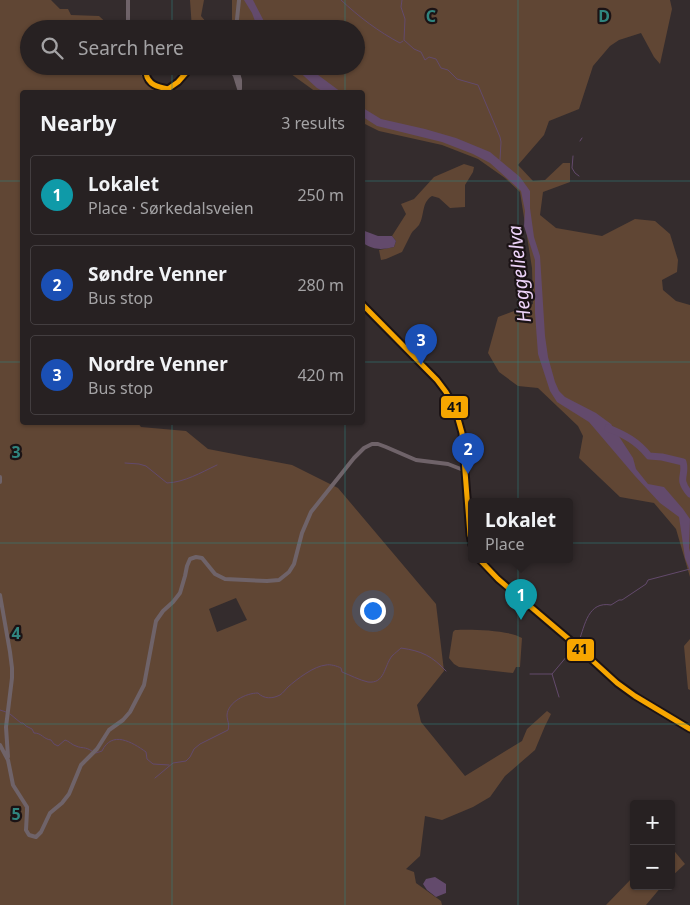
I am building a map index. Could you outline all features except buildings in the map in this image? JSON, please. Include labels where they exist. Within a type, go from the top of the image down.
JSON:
[{"type":"street","points":[[128,0],[128,20]]},
{"type":"street","points":[[237,20],[239,0]]},
{"type":"street","points":[[144,75],[152,84],[168,90],[184,75]]},
{"type":"street","points":[[234,75],[239,90]]},
{"type":"street","points":[[239,75],[240,90]]},
{"type":"street","points":[[365,306],[437,380],[455,408],[463,441],[468,503]]},
{"type":"street","points":[[0,595],[12,668],[6,727],[8,760],[13,785],[26,806],[26,830],[29,835],[36,837],[41,832],[50,813],[69,794],[81,765],[97,749],[109,730],[123,720],[130,712],[144,685],[156,620],[180,593],[190,559],[198,556],[202,558],[215,574],[226,579],[279,580],[289,572],[294,564],[302,533],[311,512],[354,458],[364,448],[372,444],[378,444],[416,460],[448,464],[466,471]]},
{"type":"street","points":[[0,477],[0,482]]},
{"type":"street","points":[[482,563],[498,579],[622,687],[690,729]]},
{"type":"street","points":[[0,746],[8,760]]},
{"type":"shaded area","points":[[0,0],[51,0],[60,9],[68,9],[71,15],[99,16],[103,20],[20,20],[20,75],[148,75],[160,90],[20,90],[20,425],[140,425],[141,427],[186,431],[208,449],[292,465],[338,488],[436,604],[444,671],[417,705],[421,722],[465,776],[522,741],[527,729],[547,711],[551,714],[535,750],[505,776],[490,797],[473,807],[442,820],[425,816],[420,856],[406,869],[414,872],[416,883],[441,901],[442,905],[0,905]],"holes":[[[236,598],[247,620],[217,632],[209,609]]]},
{"type":"shaded area","points":[[190,0],[204,0],[201,16],[204,20],[191,20]]},
{"type":"shaded area","points":[[232,0],[670,0],[672,9],[660,64],[641,33],[619,40],[610,46],[593,66],[579,109],[549,121],[544,135],[518,165],[533,181],[545,180],[563,163],[570,163],[570,182],[543,192],[540,215],[556,228],[602,236],[635,219],[655,221],[670,234],[678,260],[677,272],[662,280],[663,290],[676,301],[690,305],[690,577],[676,529],[654,503],[620,497],[579,458],[583,436],[578,426],[538,388],[518,386],[499,372],[488,353],[498,317],[533,304],[532,268],[520,192],[505,178],[478,159],[442,145],[379,131],[365,124],[365,90],[313,90],[292,75],[365,75],[365,20],[232,20]]},
{"type":"shaded area","points":[[244,0],[253,0],[263,20],[255,20]]},
{"type":"shaded area","points":[[303,75],[318,75],[338,90],[320,90]]},
{"type":"shaded area","points":[[365,109],[381,119],[456,138],[490,152],[520,177],[530,191],[534,237],[540,256],[545,336],[548,357],[555,382],[559,391],[565,397],[596,413],[611,424],[633,458],[636,469],[648,484],[664,487],[683,509],[690,519],[690,571],[685,558],[679,517],[660,503],[589,422],[557,402],[550,391],[538,354],[535,313],[535,260],[524,226],[525,211],[521,191],[490,163],[473,154],[442,142],[377,126],[365,118]]},
{"type":"shaded area","points":[[464,164],[474,167],[465,185],[465,207],[450,208],[439,198],[432,196],[426,202],[421,221],[402,252],[381,260],[379,250],[394,247],[396,241],[392,236],[406,214],[401,204],[414,199],[434,177]]},
{"type":"shaded area","points":[[365,231],[378,236],[392,236],[396,241],[394,247],[385,249],[378,249],[365,244]]},
{"type":"shaded area","points":[[455,630],[508,633],[522,638],[520,667],[516,667],[513,673],[459,667],[449,658],[453,632]]},
{"type":"shaded area","points":[[690,639],[690,690],[688,689],[684,646]]},
{"type":"shaded area","points":[[675,852],[685,864],[675,873]]},
{"type":"shaded area","points":[[435,877],[446,884],[446,893],[436,897],[423,884],[426,879]]},
{"type":"shaded area","points":[[630,880],[630,890],[659,890],[646,905],[606,905]]},
{"type":"waterway","points":[[341,0],[365,20]]},
{"type":"waterway","points":[[402,0],[401,7],[405,19],[404,40],[414,49],[421,52],[425,60],[429,57],[436,59],[441,68],[448,70],[457,79],[478,85],[500,137],[500,160]]},
{"type":"waterway","points":[[365,20],[400,43],[403,41]]},
{"type":"waterway","points":[[573,156],[572,168],[579,176]]},
{"type":"waterway","name":"Heggelielva","points":[[608,428],[630,439],[649,456],[683,462],[683,481],[690,494]]},
{"type":"waterway","points":[[125,463],[146,466],[167,483],[186,479],[217,465]]},
{"type":"waterway","points":[[579,641],[592,610],[622,600],[646,584],[648,580],[690,569]]},
{"type":"waterway","points":[[155,778],[173,763],[186,761],[200,744],[228,730],[228,710],[238,699],[258,693],[271,698],[277,696],[311,670],[321,666],[334,665],[341,668],[342,672],[358,679],[374,682],[381,677],[389,660],[401,648],[426,655],[436,661],[446,671]]},
{"type":"waterway","points":[[559,697],[552,674],[573,649]]},
{"type":"waterway","points":[[530,674],[552,674]]},
{"type":"waterway","points":[[0,710],[6,712]]},
{"type":"waterway","points":[[10,714],[32,729],[34,733],[51,740],[58,746],[65,740],[78,747],[92,751]]},
{"type":"waterway","points":[[96,753],[102,751],[106,745],[117,739],[129,742],[146,752],[147,759],[153,764],[169,765]]},
{"type":"transit line","name":"41","points":[[146,75],[151,83],[168,89],[184,75]]},
{"type":"transit line","name":"41","points":[[365,307],[437,380],[455,408],[462,433],[468,510]]},
{"type":"transit line","name":"41","points":[[483,563],[498,579],[617,683],[690,729]]},
{"type":"place","name":"Nordre Venner","points":[[421,365]]},
{"type":"place","name":"Søndre Venner","points":[[468,474]]},
{"type":"place","name":"Lokalet","points":[[521,620]]}]
